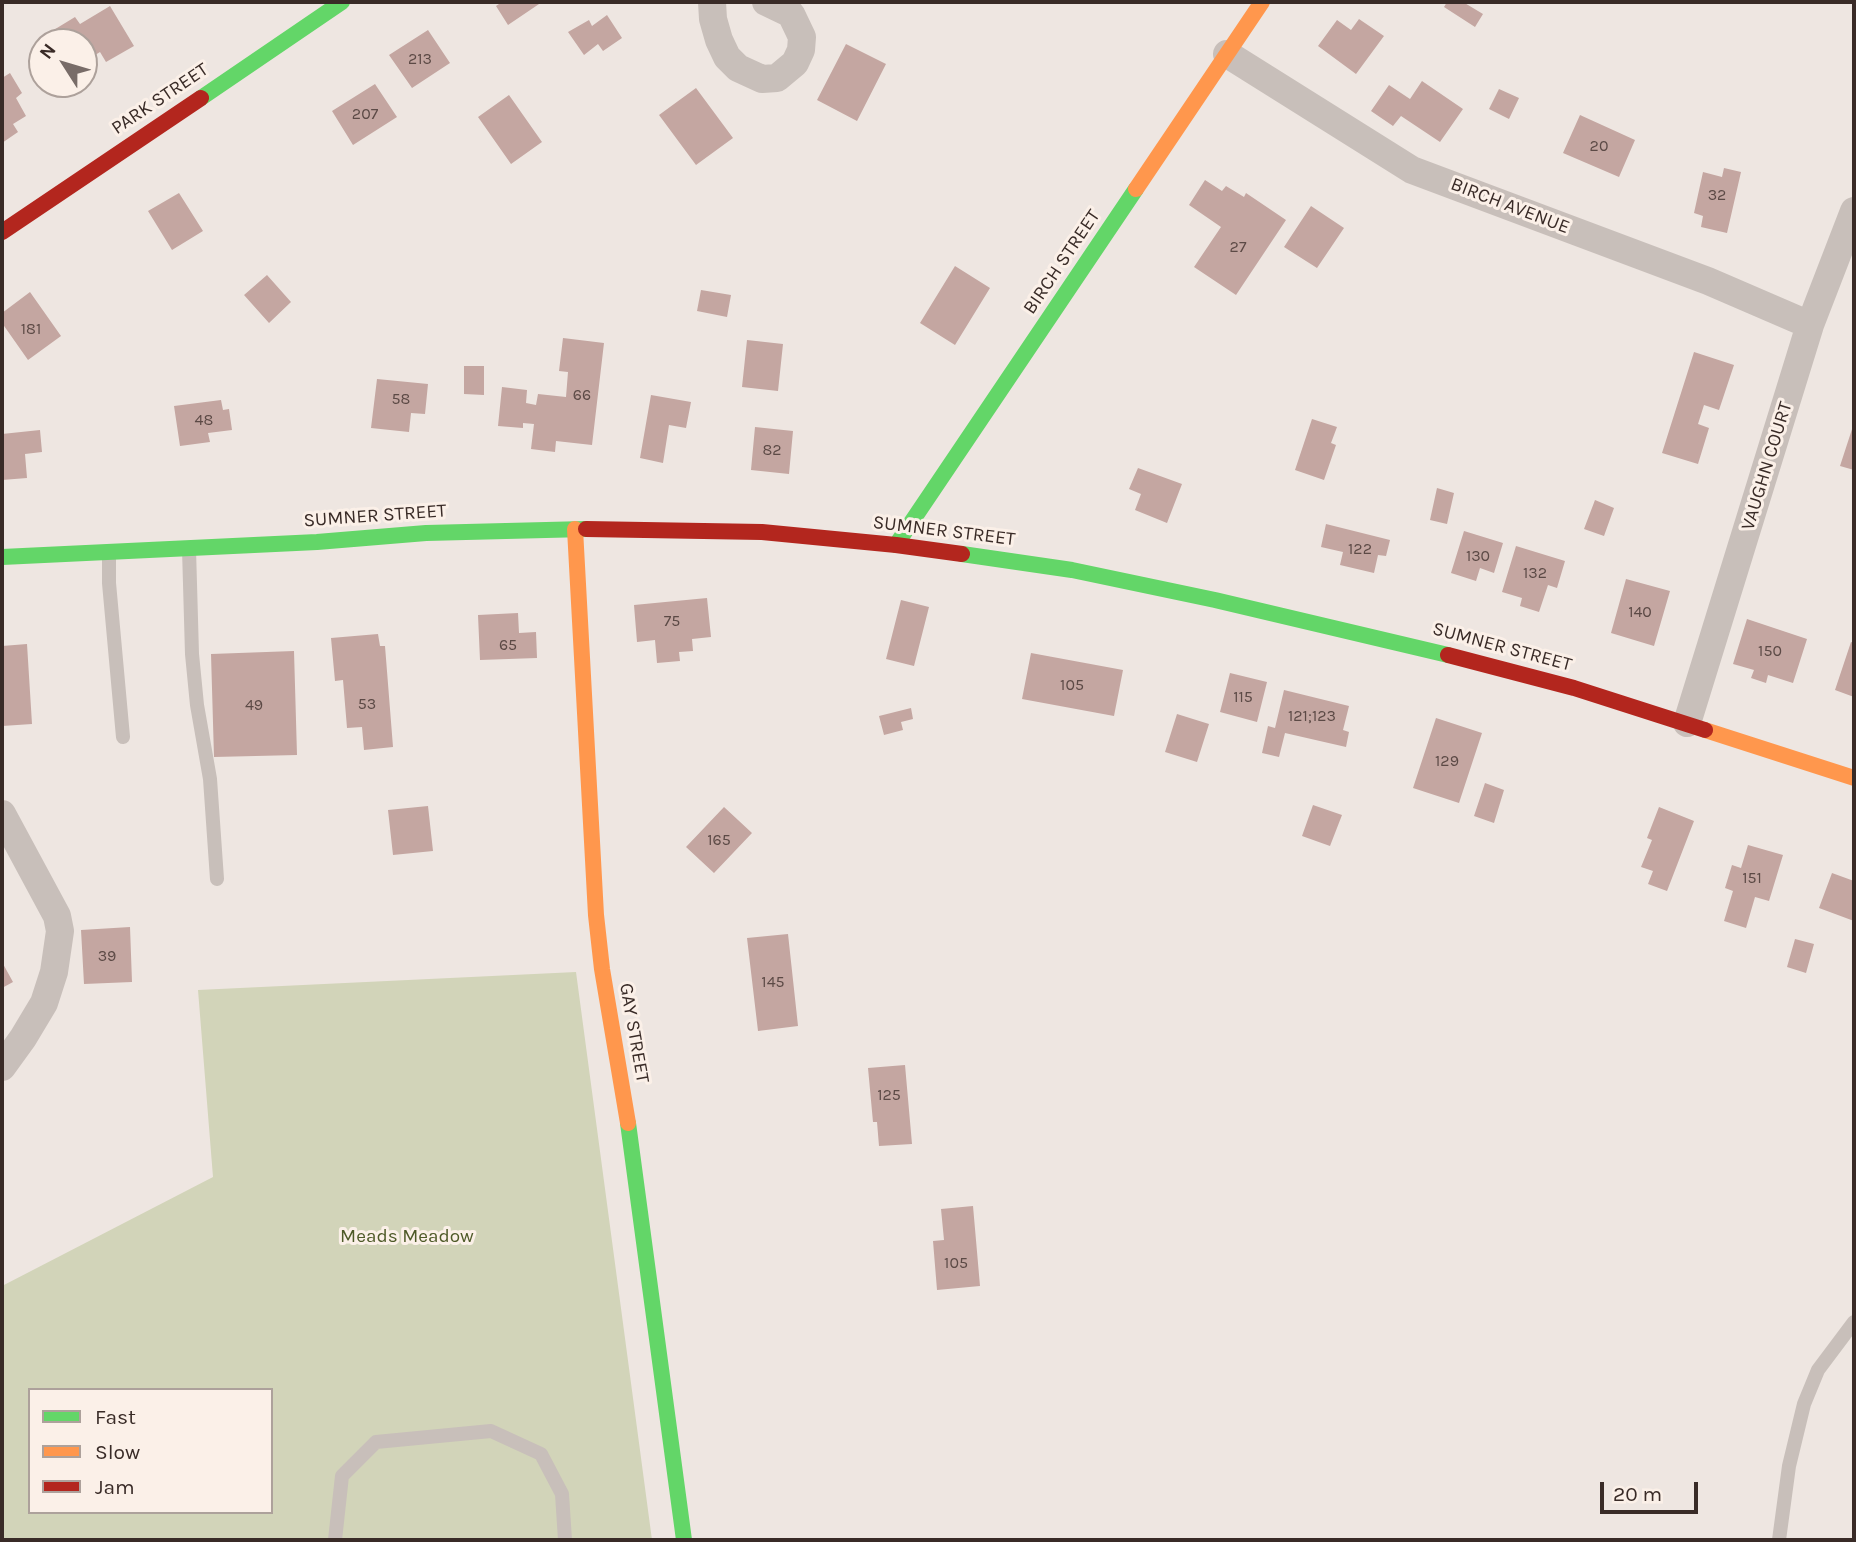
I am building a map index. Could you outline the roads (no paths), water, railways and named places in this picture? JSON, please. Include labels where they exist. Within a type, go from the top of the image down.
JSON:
[{"type":"main road","name":"PARK STREET","points":[[2,232],[342,2]]},
{"type":"main road","name":"BIRCH STREET","points":[[896,545],[1262,2]]},
{"type":"main road","name":"SUMNER STREET","points":[[2,557],[317,542],[426,533],[575,529],[762,532],[896,545],[1072,570],[1215,600],[1483,663],[1687,723],[1854,778]]},
{"type":"main road","name":"GAY STREET","points":[[575,529],[596,915],[602,969],[633,1154],[684,1540]]},
{"type":"street","points":[[712,2],[716,30],[727,57],[738,68],[762,79],[777,78],[795,64],[801,50],[802,37],[791,14],[766,2]]},
{"type":"street","name":"BIRCH AVENUE","points":[[1227,54],[1412,170],[1708,281],[1810,326]]},
{"type":"street","name":"VAUGHN COURT","points":[[1687,723],[1810,326],[1854,211]]},
{"type":"street","points":[[2,814],[57,916],[60,931],[54,972],[44,1003],[2,1067]]},
{"type":"lane","points":[[189,547],[192,654],[209,779],[217,879]]},
{"type":"lane","points":[[109,551],[109,583],[123,737]]},
{"type":"lane","points":[[1779,1540],[1789,1466],[1804,1404],[1818,1370],[1854,1322]]},
{"type":"lane","points":[[335,1540],[342,1476],[376,1442],[491,1431],[541,1454],[562,1494],[565,1540]]},
{"type":"park label","name":"Meads Meadow","points":[[407,1237]]}]
